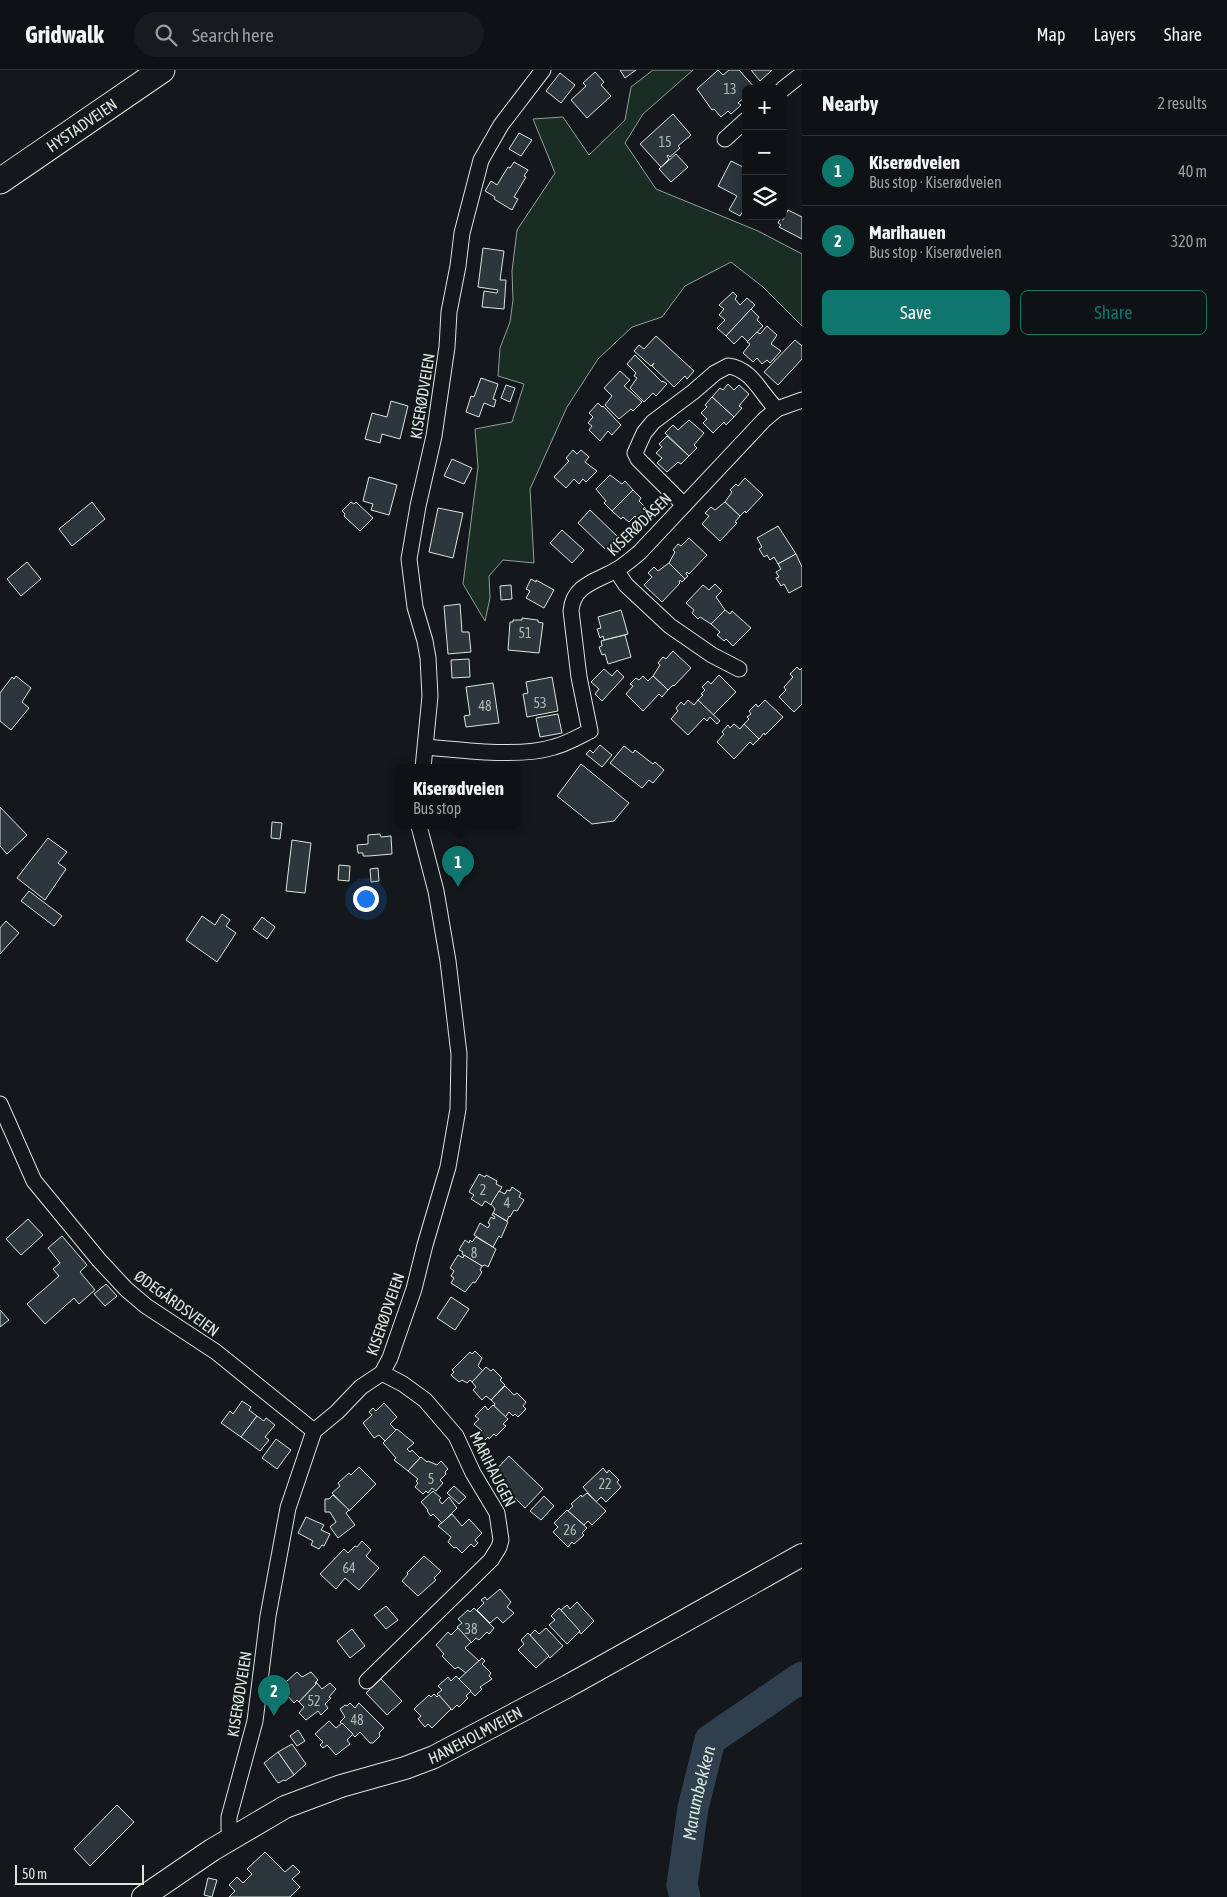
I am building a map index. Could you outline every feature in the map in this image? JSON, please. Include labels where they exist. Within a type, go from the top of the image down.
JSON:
[{"type":"main road","name":"HYSTADVEIEN","points":[[0,181],[162,70]]},
{"type":"main road","name":"HANEHOLMVEIEN","points":[[143,1897],[232,1838],[285,1807],[341,1786],[405,1768],[434,1757],[568,1686],[802,1555]]},
{"type":"street","name":"KISERØDVEIEN","points":[[424,764],[430,696],[428,658],[426,641],[415,607],[408,560],[434,436],[447,346],[449,312],[462,233],[481,160],[502,125],[543,70]]},
{"type":"street","points":[[787,86],[802,74]]},
{"type":"street","points":[[725,139],[742,124]]},
{"type":"street","points":[[684,505],[638,459],[635,453],[644,433],[653,422],[715,373],[728,366],[736,367],[753,380],[777,409]]},
{"type":"street","name":"KISERØDÅSEN","points":[[426,747],[505,752],[534,751],[553,748],[590,732],[579,677],[572,625],[571,605],[579,591],[585,585],[616,570],[640,552],[764,420],[777,409],[802,400]]},
{"type":"street","points":[[616,570],[626,585],[670,626],[712,655],[739,668]]},
{"type":"street","name":"KISERØDVEIEN","points":[[232,1838],[228,1829],[229,1817],[255,1721],[268,1616],[288,1508],[314,1431],[337,1412],[361,1386],[382,1373],[396,1341],[414,1288],[448,1167],[458,1109],[459,1054],[448,962],[436,890],[420,829]]},
{"type":"street","name":"ØDEGÅRDSVEIEN","points":[[0,1104],[34,1181],[98,1260],[126,1289],[146,1306],[216,1352],[314,1431]]},
{"type":"street","name":"MARIHAUGEN","points":[[367,1681],[491,1560],[499,1548],[501,1540],[497,1513],[476,1478],[456,1436],[425,1400],[403,1384],[382,1373]]},
{"type":"green space","points":[[653,70],[693,70],[643,114],[625,143],[656,189],[758,231],[802,254],[802,326],[763,287],[731,262],[685,286],[662,317],[632,327],[598,359],[567,407],[530,489],[534,563],[503,560],[489,576],[490,598],[485,621],[463,584],[478,467],[475,429],[512,422],[524,384],[498,376],[500,348],[510,322],[513,300],[512,271],[517,230],[555,173],[533,119],[563,117],[589,155],[625,120],[631,87]]},
{"type":"building","points":[[620,70],[636,70],[625,78]]},
{"type":"building","points":[[718,70],[723,75],[729,70],[739,70],[752,85],[742,85],[742,100],[738,103],[741,105],[731,114],[728,111],[721,117],[714,109],[712,110],[697,89]]},
{"type":"building","points":[[751,70],[772,70],[760,81]]},
{"type":"building","points":[[595,72],[604,82],[601,85],[611,96],[587,118],[571,100],[586,86],[583,83]]},
{"type":"building","points":[[560,73],[575,85],[561,103],[546,91]]},
{"type":"building","points":[[673,114],[691,135],[678,146],[680,148],[670,157],[667,156],[669,159],[661,167],[640,144]]},
{"type":"building","points":[[519,133],[532,140],[521,156],[509,149]]},
{"type":"building","points":[[676,154],[688,167],[671,182],[659,169]]},
{"type":"building","points":[[731,161],[742,166],[742,213],[740,216],[729,210],[737,196],[718,186]]},
{"type":"building","points":[[514,162],[528,170],[514,197],[518,199],[512,210],[485,191],[491,181],[497,185],[508,167],[510,168]]},
{"type":"building","points":[[788,210],[802,217],[802,239],[779,227],[781,225],[778,223],[780,220],[787,220]]},
{"type":"building","points":[[483,248],[504,251],[500,280],[506,280],[504,309],[482,307],[484,291],[497,293],[498,290],[478,287]]},
{"type":"building","points":[[733,292],[737,296],[735,299],[740,305],[747,298],[755,305],[726,336],[717,328],[725,320],[719,315],[724,309],[719,305]]},
{"type":"building","points":[[751,309],[759,317],[757,320],[763,326],[748,342],[742,336],[734,344],[726,336]]},
{"type":"building","points":[[767,326],[777,335],[771,344],[781,351],[770,363],[767,360],[762,364],[757,358],[753,362],[743,353],[750,344],[747,342],[757,332],[760,334]]},
{"type":"building","points":[[656,336],[694,371],[687,379],[685,376],[674,387],[652,366],[654,363],[651,366],[634,351],[639,345],[644,349]]},
{"type":"building","points":[[795,340],[802,346],[802,359],[778,385],[764,372]]},
{"type":"building","points":[[635,355],[662,382],[667,384],[656,396],[653,393],[644,402],[630,388],[637,378],[634,376],[636,373],[627,364]]},
{"type":"building","points":[[620,371],[630,380],[624,386],[642,402],[633,411],[631,409],[619,419],[605,405],[612,396],[604,388]]},
{"type":"building","points":[[481,378],[498,384],[493,399],[496,400],[494,407],[484,403],[479,417],[466,412],[471,396],[474,397]]},
{"type":"building","points":[[728,384],[734,390],[739,385],[749,394],[739,406],[742,408],[734,417],[712,397],[720,388],[723,390]]},
{"type":"building","points":[[506,385],[515,388],[510,402],[501,398]]},
{"type":"building","points":[[712,397],[734,417],[726,425],[724,422],[713,433],[703,423],[707,419],[701,413],[707,407],[705,405]]},
{"type":"building","points":[[391,401],[408,406],[400,439],[382,434],[380,443],[365,439],[372,413],[387,417]]},
{"type":"building","points":[[598,403],[621,425],[612,435],[608,431],[600,441],[589,430],[592,426],[588,423],[593,417],[589,413]]},
{"type":"building","points":[[689,420],[704,433],[694,445],[697,448],[689,456],[665,433],[673,425],[678,430]]},
{"type":"building","points":[[667,436],[689,456],[681,464],[678,462],[667,472],[657,463],[662,458],[656,453],[662,447],[659,444]]},
{"type":"building","points":[[573,450],[577,454],[581,450],[589,457],[585,462],[597,471],[586,482],[583,479],[579,484],[574,479],[566,488],[554,477],[569,461],[566,458]]},
{"type":"building","points":[[452,459],[472,468],[464,484],[444,476]]},
{"type":"building","points":[[610,475],[622,484],[625,481],[633,490],[612,511],[604,503],[606,501],[596,489]]},
{"type":"building","points":[[369,477],[397,485],[389,515],[371,510],[373,504],[363,501]]},
{"type":"building","points":[[745,478],[763,495],[746,513],[745,511],[740,516],[725,502],[732,492],[730,490],[736,484],[738,486]]},
{"type":"building","points":[[633,490],[641,498],[639,501],[649,511],[639,521],[635,516],[629,522],[623,517],[621,519],[612,511]]},
{"type":"building","points":[[92,502],[105,519],[72,546],[59,529]]},
{"type":"building","points":[[351,502],[354,504],[356,502],[373,518],[360,531],[344,516],[345,514],[342,511]]},
{"type":"building","points":[[725,502],[740,516],[735,522],[737,523],[720,541],[702,524],[709,516],[705,513],[711,507],[715,510]]},
{"type":"building","points":[[438,508],[463,513],[453,558],[429,552]]},
{"type":"building","points":[[590,510],[617,536],[605,549],[578,523]]},
{"type":"building","points":[[778,526],[796,554],[778,564],[774,557],[770,560],[767,555],[764,557],[759,549],[762,547],[757,538]]},
{"type":"building","points":[[562,530],[584,550],[572,563],[550,543]]},
{"type":"building","points":[[689,538],[707,555],[689,574],[687,572],[688,576],[685,579],[669,563],[675,552],[673,550],[678,544],[681,546]]},
{"type":"building","points":[[796,554],[802,567],[802,586],[789,593],[784,584],[781,586],[776,578],[779,577],[776,572],[781,569],[778,564]]},
{"type":"building","points":[[27,562],[41,579],[21,596],[7,579]]},
{"type":"building","points":[[669,563],[685,579],[682,582],[680,580],[680,583],[662,602],[644,585],[652,577],[648,573],[654,567],[658,571]]},
{"type":"building","points":[[531,579],[554,590],[544,608],[526,598],[530,591],[526,589]]},
{"type":"building","points":[[715,584],[722,591],[716,597],[725,610],[711,624],[700,617],[698,619],[692,613],[694,610],[686,603],[703,585],[709,590]]},
{"type":"building","points":[[511,585],[512,599],[501,600],[500,586]]},
{"type":"building","points":[[460,604],[462,632],[469,632],[471,652],[448,654],[444,606]]},
{"type":"building","points":[[621,610],[628,634],[604,640],[603,636],[600,638],[597,629],[601,628],[598,617]]},
{"type":"building","points":[[725,610],[730,614],[732,611],[751,628],[733,646],[726,639],[724,641],[717,635],[720,632],[711,624]]},
{"type":"building","points":[[522,618],[538,620],[538,622],[543,623],[539,653],[508,650],[510,622],[522,620]]},
{"type":"building","points":[[625,635],[631,657],[608,664],[605,654],[602,655],[599,647],[602,646],[601,641]]},
{"type":"building","points":[[673,651],[691,668],[668,690],[653,676],[660,665],[658,663],[663,657],[666,659]]},
{"type":"building","points":[[469,659],[470,677],[452,678],[451,660]]},
{"type":"building","points":[[797,667],[800,670],[802,668],[802,704],[794,712],[779,697],[786,690],[784,687],[793,677],[790,674]]},
{"type":"building","points":[[604,669],[612,676],[617,670],[624,677],[602,701],[595,694],[599,689],[591,682]]},
{"type":"building","points":[[719,675],[736,692],[713,715],[698,700],[705,690],[702,687],[708,681],[711,684]]},
{"type":"building","points":[[16,676],[31,688],[22,702],[29,708],[11,730],[0,721],[0,693],[12,677],[14,679]]},
{"type":"building","points":[[643,676],[648,681],[653,676],[668,690],[662,697],[659,694],[643,711],[626,694],[633,686],[630,684],[636,678],[639,680]]},
{"type":"building","points":[[552,677],[558,711],[527,717],[523,694],[528,693],[526,682]]},
{"type":"building","points":[[493,683],[499,723],[466,727],[464,716],[470,715],[466,687]]},
{"type":"building","points":[[688,700],[694,705],[698,700],[720,721],[717,724],[710,717],[707,721],[704,718],[688,735],[671,719],[678,711],[676,708],[681,702],[684,705]]},
{"type":"building","points":[[765,700],[783,717],[759,739],[744,724],[749,719],[747,717],[751,714],[749,711],[756,704],[758,707]]},
{"type":"building","points":[[558,714],[562,733],[540,737],[536,718]]},
{"type":"building","points":[[734,724],[740,729],[744,724],[759,739],[753,745],[750,742],[734,759],[717,742],[724,734],[722,732],[728,725],[730,728]]},
{"type":"building","points":[[600,745],[612,755],[602,767],[586,754],[590,750],[593,753]]},
{"type":"building","points":[[624,746],[633,753],[635,750],[653,764],[655,762],[664,770],[653,783],[649,780],[642,788],[610,763]]},
{"type":"building","points":[[581,764],[629,803],[614,821],[592,824],[557,796]]},
{"type":"building","points":[[0,807],[27,835],[7,854],[0,846]]},
{"type":"building","points":[[272,822],[282,823],[280,839],[271,838]]},
{"type":"building","points":[[380,834],[381,837],[391,836],[392,854],[363,856],[363,853],[358,853],[357,845],[368,844],[368,835]]},
{"type":"building","points":[[48,838],[67,852],[58,863],[66,869],[45,900],[17,878]]},
{"type":"building","points":[[292,840],[311,843],[305,893],[286,891]]},
{"type":"building","points":[[339,865],[350,866],[349,881],[338,880]]},
{"type":"building","points":[[378,868],[379,881],[371,882],[370,869]]},
{"type":"building","points":[[29,891],[62,916],[54,926],[21,901]]},
{"type":"building","points":[[222,914],[230,920],[226,926],[236,933],[217,962],[186,940],[202,916],[215,925]]},
{"type":"building","points":[[262,917],[275,927],[267,939],[253,929]]},
{"type":"building","points":[[6,921],[19,933],[0,954],[0,928]]},
{"type":"building","points":[[479,1174],[485,1177],[486,1175],[497,1181],[496,1184],[502,1187],[491,1205],[485,1201],[482,1206],[471,1199],[474,1195],[469,1192]]},
{"type":"building","points":[[512,1187],[521,1193],[519,1197],[524,1200],[517,1211],[514,1210],[509,1216],[507,1221],[493,1213],[495,1209],[491,1204],[499,1191],[505,1194]]},
{"type":"building","points":[[493,1213],[508,1222],[501,1238],[499,1236],[493,1247],[474,1235],[480,1223],[488,1228],[491,1217],[494,1219],[495,1217],[492,1215]]},
{"type":"building","points":[[28,1219],[43,1235],[21,1255],[6,1239]]},
{"type":"building","points":[[62,1236],[87,1265],[80,1272],[95,1290],[79,1304],[74,1298],[45,1324],[27,1304],[59,1276],[53,1269],[60,1263],[48,1248]]},
{"type":"building","points":[[476,1237],[496,1249],[488,1267],[482,1266],[462,1254],[463,1252],[459,1250],[465,1240],[469,1243],[470,1240],[472,1242]]},
{"type":"building","points":[[458,1255],[463,1258],[464,1255],[482,1266],[480,1270],[482,1272],[475,1283],[473,1282],[465,1292],[451,1283],[454,1278],[451,1276],[454,1271],[450,1268]]},
{"type":"building","points":[[106,1284],[117,1296],[105,1306],[94,1294]]},
{"type":"building","points":[[451,1297],[469,1309],[455,1330],[437,1318]]},
{"type":"building","points":[[0,1310],[9,1320],[0,1327]]},
{"type":"building","points":[[475,1351],[482,1358],[478,1366],[483,1371],[472,1382],[470,1380],[467,1383],[462,1380],[459,1382],[451,1375],[454,1372],[452,1370],[470,1352],[472,1354]]},
{"type":"building","points":[[486,1367],[491,1371],[493,1369],[502,1378],[500,1380],[505,1385],[491,1400],[486,1396],[482,1400],[473,1390],[476,1387],[472,1382]]},
{"type":"building","points":[[505,1386],[514,1395],[517,1393],[526,1402],[523,1406],[526,1409],[518,1417],[515,1414],[513,1416],[509,1412],[505,1417],[491,1400]]},
{"type":"building","points":[[242,1401],[251,1407],[249,1410],[257,1416],[241,1437],[221,1423],[230,1411],[233,1414]]},
{"type":"building","points":[[384,1403],[397,1417],[390,1424],[396,1430],[385,1441],[379,1435],[374,1438],[363,1423],[372,1415],[369,1412],[373,1408],[376,1411]]},
{"type":"building","points":[[493,1405],[508,1419],[503,1424],[506,1426],[496,1436],[494,1434],[485,1440],[479,1434],[482,1431],[474,1424],[479,1419],[475,1416],[485,1406],[488,1410]]},
{"type":"building","points":[[257,1416],[264,1421],[266,1418],[275,1425],[265,1437],[269,1440],[260,1451],[241,1437]]},
{"type":"building","points":[[397,1429],[414,1443],[407,1449],[410,1452],[412,1450],[420,1458],[408,1471],[394,1460],[396,1458],[383,1443]]},
{"type":"building","points":[[276,1439],[291,1450],[277,1469],[262,1458]]},
{"type":"building","points":[[509,1456],[543,1489],[525,1508],[511,1494],[509,1496],[499,1486],[501,1484],[491,1475]]},
{"type":"building","points":[[421,1457],[427,1462],[437,1465],[441,1461],[448,1469],[440,1480],[443,1483],[436,1491],[432,1488],[428,1493],[426,1491],[423,1494],[415,1487],[418,1479],[408,1471]]},
{"type":"building","points":[[359,1467],[376,1484],[349,1511],[332,1493],[340,1486],[338,1483],[349,1473],[351,1475]]},
{"type":"building","points":[[603,1468],[607,1473],[609,1470],[619,1480],[617,1482],[621,1487],[606,1502],[601,1497],[596,1502],[583,1487]]},
{"type":"building","points":[[454,1486],[466,1497],[459,1504],[447,1493]]},
{"type":"building","points":[[433,1491],[441,1498],[439,1500],[442,1504],[449,1497],[457,1508],[442,1523],[433,1514],[431,1516],[421,1502]]},
{"type":"building","points":[[587,1493],[606,1511],[592,1525],[588,1521],[584,1525],[568,1511],[573,1506],[571,1504],[581,1495],[582,1497]]},
{"type":"building","points":[[333,1495],[349,1510],[346,1513],[355,1525],[338,1538],[330,1527],[336,1522],[330,1512],[325,1512],[325,1499],[329,1499]]},
{"type":"building","points":[[544,1496],[554,1506],[541,1520],[530,1511]]},
{"type":"building","points":[[567,1510],[587,1528],[582,1533],[584,1535],[574,1544],[572,1542],[568,1547],[553,1532],[558,1527],[554,1523]]},
{"type":"building","points":[[452,1514],[462,1526],[469,1519],[482,1533],[475,1540],[478,1543],[474,1547],[471,1544],[462,1553],[448,1542],[451,1537],[438,1526]]},
{"type":"building","points":[[306,1517],[324,1525],[321,1530],[330,1534],[324,1546],[322,1545],[319,1549],[311,1545],[313,1541],[298,1533]]},
{"type":"building","points":[[362,1541],[371,1550],[366,1556],[379,1568],[359,1590],[345,1578],[336,1589],[320,1574],[344,1549],[348,1553]]},
{"type":"building","points":[[424,1556],[441,1571],[434,1578],[436,1580],[418,1596],[402,1581],[407,1573]]},
{"type":"building","points":[[500,1589],[511,1602],[507,1607],[514,1613],[503,1623],[497,1617],[490,1623],[477,1610],[484,1603],[481,1600],[485,1597],[487,1600]]},
{"type":"building","points":[[577,1602],[594,1621],[581,1634],[561,1610],[567,1605],[570,1609]]},
{"type":"building","points":[[386,1606],[398,1620],[386,1629],[374,1615]]},
{"type":"building","points":[[474,1608],[494,1628],[489,1634],[487,1632],[479,1640],[476,1638],[471,1643],[457,1627],[462,1623],[458,1619],[468,1610],[470,1612]]},
{"type":"building","points":[[559,1608],[580,1631],[567,1644],[549,1625],[555,1620],[551,1616]]},
{"type":"building","points":[[458,1628],[471,1642],[465,1648],[479,1661],[466,1673],[458,1667],[455,1669],[442,1656],[444,1654],[436,1645],[448,1632],[451,1635]]},
{"type":"building","points":[[546,1628],[563,1646],[550,1658],[530,1635],[535,1630],[539,1634]]},
{"type":"building","points":[[352,1629],[365,1646],[350,1658],[337,1641]]},
{"type":"building","points":[[528,1633],[549,1656],[536,1668],[518,1650],[524,1644],[521,1640]]},
{"type":"building","points":[[482,1658],[485,1661],[482,1664],[491,1673],[489,1676],[492,1679],[480,1687],[482,1689],[475,1696],[459,1679]]},
{"type":"building","points":[[297,1672],[302,1677],[311,1672],[318,1680],[299,1702],[297,1700],[294,1703],[287,1695],[290,1693],[286,1687],[288,1684],[286,1682]]},
{"type":"building","points":[[456,1676],[471,1691],[466,1696],[468,1698],[459,1707],[457,1705],[452,1710],[437,1694],[442,1690],[438,1686],[448,1677],[451,1681]]},
{"type":"building","points":[[381,1679],[402,1701],[387,1715],[366,1693]]},
{"type":"building","points":[[316,1682],[322,1689],[330,1683],[336,1689],[325,1704],[328,1708],[321,1715],[318,1711],[306,1720],[299,1713],[304,1707],[299,1702]]},
{"type":"building","points":[[434,1694],[437,1697],[439,1695],[451,1709],[432,1728],[428,1724],[425,1727],[418,1719],[421,1716],[414,1709],[429,1695],[431,1697]]},
{"type":"building","points":[[350,1703],[355,1708],[359,1703],[384,1728],[379,1733],[380,1736],[373,1743],[370,1743],[360,1732],[355,1737],[340,1722],[345,1717],[340,1709]]},
{"type":"building","points":[[329,1721],[336,1728],[342,1723],[353,1734],[347,1740],[350,1744],[336,1755],[327,1745],[323,1748],[320,1745],[323,1742],[315,1734]]},
{"type":"building","points":[[298,1730],[305,1741],[297,1746],[290,1736]]},
{"type":"building","points":[[292,1744],[306,1764],[294,1775],[278,1752]]},
{"type":"building","points":[[278,1752],[294,1775],[278,1783],[264,1763]]},
{"type":"building","points":[[117,1805],[134,1822],[90,1866],[74,1849]]},
{"type":"building","points":[[265,1852],[285,1872],[293,1865],[300,1872],[292,1879],[300,1887],[290,1897],[229,1897],[235,1891],[229,1885],[237,1877],[243,1883],[252,1874],[247,1869]]},
{"type":"building","points":[[208,1878],[217,1880],[212,1897],[204,1895]]},
{"type":"waterway","name":"Marumbekken","points":[[685,1897],[682,1885],[693,1808],[710,1740],[802,1677]]},
{"type":"place","name":"Kiserødveien","points":[[458,887]]},
{"type":"place","name":"Marihauen","points":[[274,1716]]}]
